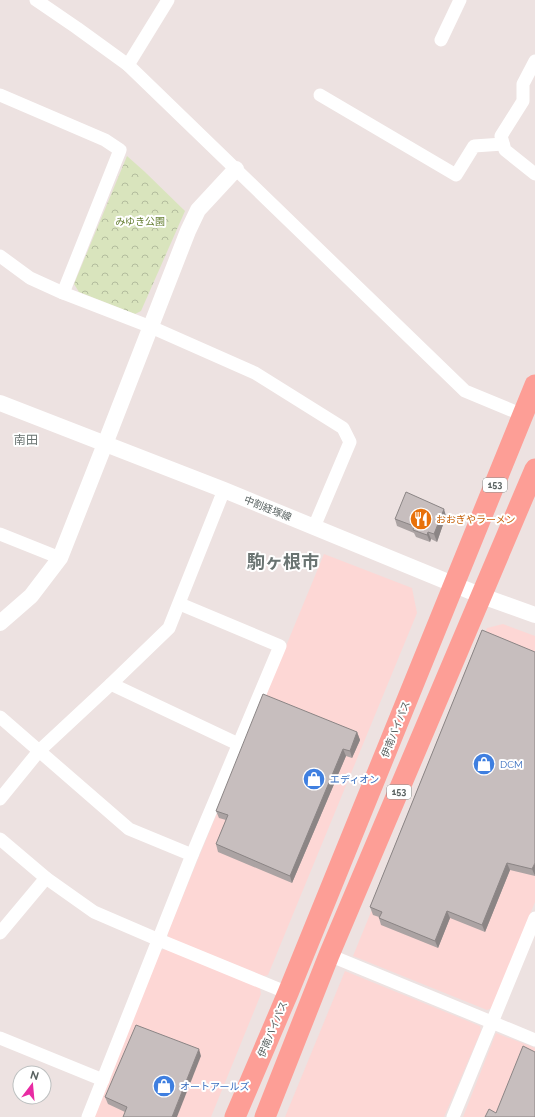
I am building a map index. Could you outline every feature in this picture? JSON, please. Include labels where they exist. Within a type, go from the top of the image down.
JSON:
[{"type":"highway","name":"伊南バイパス","points":[[235,1117],[288,992],[535,385]]},
{"type":"highway","name":"153","points":[[265,1117],[330,955],[535,469]]},
{"type":"street","points":[[36,0],[128,65],[465,391],[523,415]]},
{"type":"street","points":[[128,65],[168,0]]},
{"type":"street","points":[[441,40],[460,0]]},
{"type":"street","points":[[535,60],[523,84],[523,101],[501,136],[505,150],[535,174]]},
{"type":"street","points":[[0,95],[105,140],[120,150],[63,293]]},
{"type":"street","points":[[320,95],[456,175],[474,146],[503,144]]},
{"type":"street","points":[[0,623],[31,596],[60,558],[188,231],[198,210],[236,169]]},
{"type":"street","points":[[0,256],[30,278],[63,293],[151,327],[255,373],[343,428],[350,442],[314,527]]},
{"type":"street","name":"中割経塚線","points":[[0,403],[224,490],[454,585],[535,615]]},
{"type":"street","points":[[0,799],[39,751],[169,628],[180,604],[224,490]]},
{"type":"street","points":[[0,534],[60,558]]},
{"type":"street","points":[[88,1117],[192,854],[280,646],[180,604]]},
{"type":"street","points":[[111,684],[238,744]]},
{"type":"street","points":[[0,717],[129,829],[192,854]]},
{"type":"street","points":[[0,839],[46,878],[94,912],[288,992]]},
{"type":"street","points":[[0,933],[46,878]]},
{"type":"street","points":[[453,1117],[535,918]]},
{"type":"street","points":[[330,955],[535,1040]]},
{"type":"street","points":[[0,1038],[103,1080]]},
{"type":"shaded area","points":[[324,554],[412,588],[417,613],[268,975],[264,976],[172,939],[168,937],[168,932]]},
{"type":"shaded area","name":"DCM","points":[[503,624],[535,636],[535,902],[492,1008],[487,1010],[353,956],[487,628]]},
{"type":"shaded area","points":[[165,949],[260,988],[261,994],[211,1117],[93,1117],[160,951]]},
{"type":"shaded area","points":[[345,971],[480,1026],[481,1031],[444,1117],[285,1117]]},
{"type":"shaded area","points":[[496,1033],[535,1048],[535,1117],[463,1117]]},
{"type":"green space","name":"みゆき公園","points":[[127,156],[185,211],[141,311],[135,314],[79,292],[74,284]]},
{"type":"building","points":[[406,492],[444,509],[434,534],[428,532],[427,535],[413,530],[414,526],[395,519]]},
{"type":"building","name":"DCM","points":[[482,630],[535,652],[535,863],[532,869],[507,863],[482,925],[447,911],[435,941],[379,918],[382,912],[370,907]]},
{"type":"building","points":[[263,694],[357,732],[350,751],[343,749],[290,876],[216,844],[228,815],[216,811]]},
{"type":"building","points":[[136,1025],[199,1049],[172,1117],[123,1117],[127,1107],[105,1097]]},
{"type":"building","points":[[523,1046],[535,1052],[535,1117],[485,1117],[489,1109],[496,1113]]},
{"type":"place","name":"おおぎやラーメン","points":[[421,519]]},
{"type":"place","name":"DCM","points":[[484,764]]},
{"type":"place","name":"エディオン","points":[[314,779]]},
{"type":"place","name":"オートアールズ","points":[[164,1086]]},
{"type":"district","name":"南田","points":[[26,440]]},
{"type":"district","name":"駒ヶ根市","points":[[283,562]]}]
